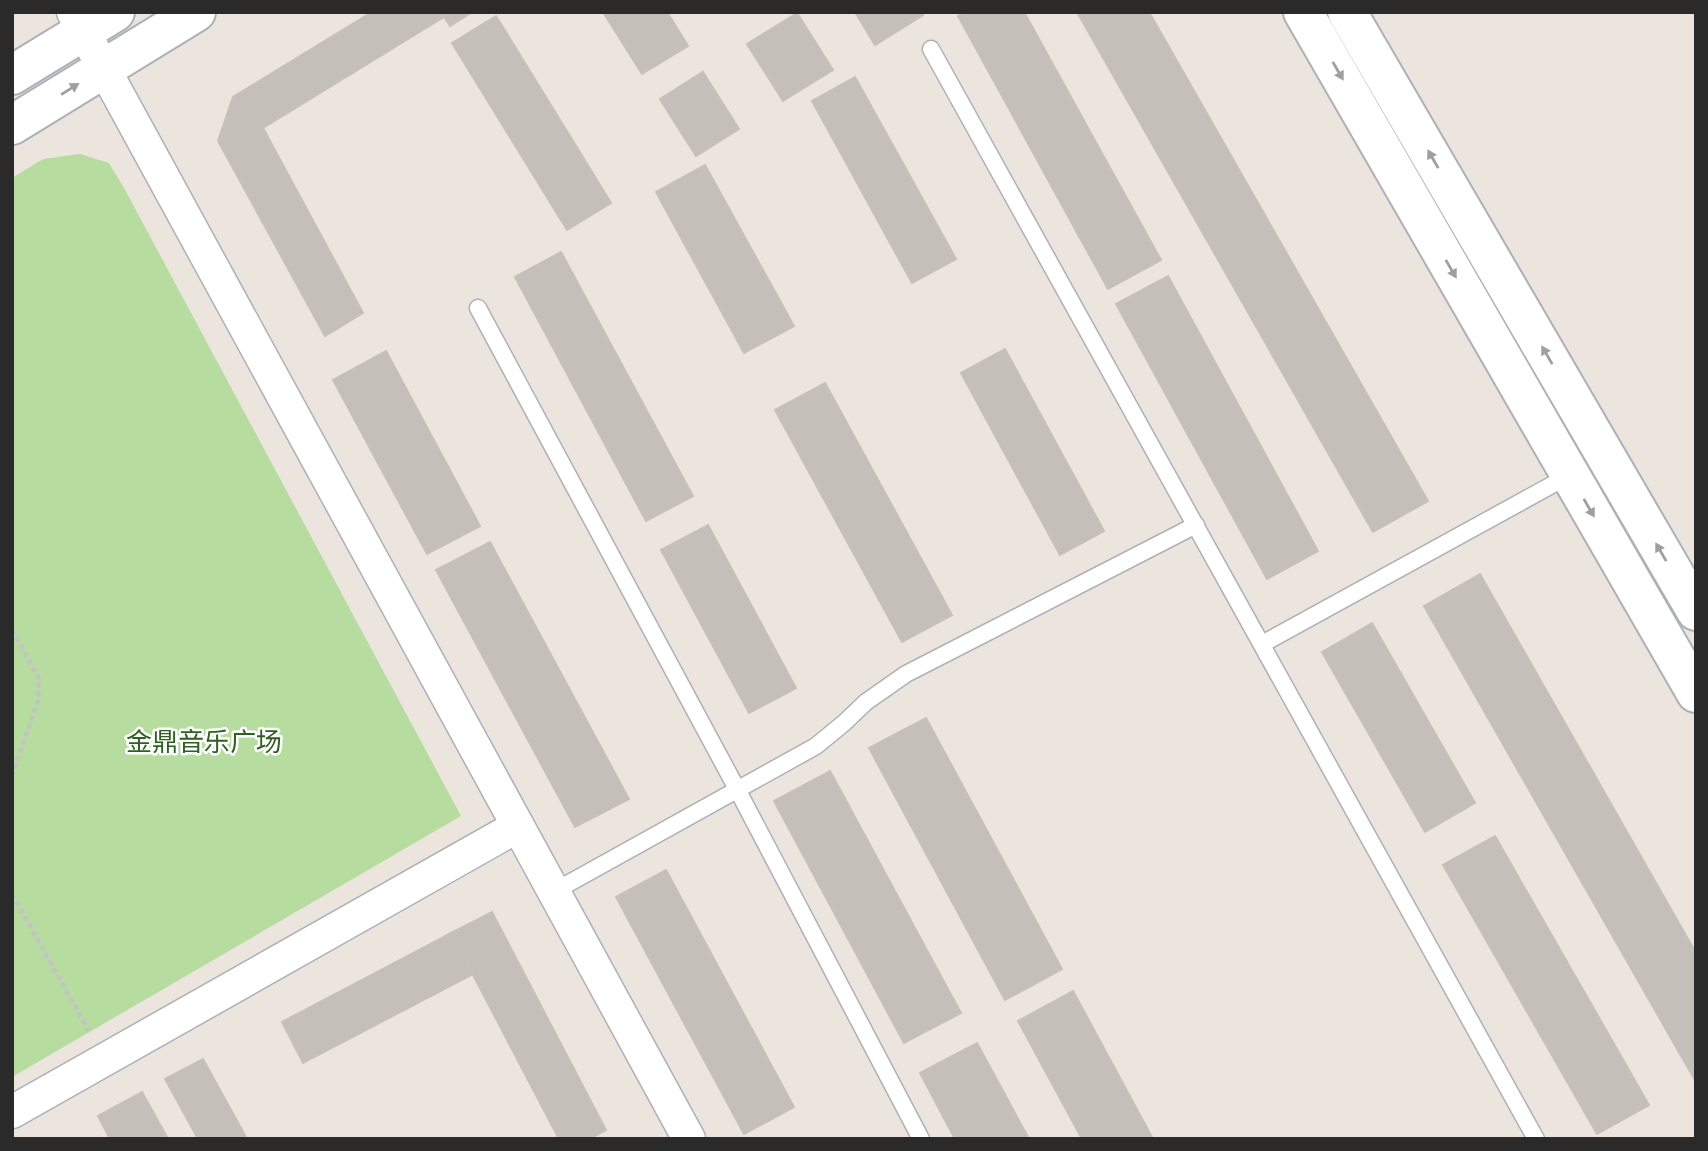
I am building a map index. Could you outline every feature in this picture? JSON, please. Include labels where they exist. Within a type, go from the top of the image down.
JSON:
[{"type":"street","points":[[12,125],[196,12]]},
{"type":"street","points":[[1303,12],[1696,693]]},
{"type":"street","points":[[1347,12],[1696,611]]},
{"type":"street","points":[[12,75],[90,19],[104,69],[689,1139]]},
{"type":"street","points":[[12,1112],[518,826]]},
{"type":"lane","points":[[931,49],[1536,1139]]},
{"type":"lane","points":[[478,308],[737,789],[921,1139]]},
{"type":"lane","points":[[1262,644],[1570,475]]},
{"type":"lane","points":[[554,892],[816,746],[866,702],[906,674],[1196,526]]},
{"type":"path","points":[[12,630],[39,679],[38,701],[12,775]]},
{"type":"path","points":[[12,894],[105,1059]]},
{"type":"green space","name":"金鼎音乐广场","points":[[80,154],[109,163],[124,188],[461,816],[12,1077],[12,178],[43,159]]},
{"type":"building","points":[[372,12],[441,12],[444,17],[263,128],[363,313],[325,336],[218,141],[233,97]]},
{"type":"building","points":[[441,12],[472,12],[450,26]]},
{"type":"building","points":[[603,12],[667,12],[688,46],[642,74]]},
{"type":"building","points":[[855,12],[922,12],[923,15],[875,45]]},
{"type":"building","points":[[965,12],[1024,12],[1161,260],[1108,289],[958,16]]},
{"type":"building","points":[[1077,12],[1149,12],[1428,501],[1373,532]]},
{"type":"building","points":[[797,13],[833,70],[783,101],[747,44]]},
{"type":"building","points":[[496,16],[611,203],[567,230],[452,43]]},
{"type":"building","points":[[703,72],[739,129],[696,156],[660,99]]},
{"type":"building","points":[[855,77],[956,259],[912,283],[812,101]]},
{"type":"building","points":[[705,165],[794,326],[744,353],[656,192]]},
{"type":"building","points":[[561,252],[693,496],[646,521],[515,277]]},
{"type":"building","points":[[1168,276],[1318,551],[1267,579],[1116,304]]},
{"type":"building","points":[[1005,349],[1104,531],[1060,555],[961,373]]},
{"type":"building","points":[[386,351],[480,526],[427,554],[333,380]]},
{"type":"building","points":[[825,383],[952,615],[902,642],[775,410]]},
{"type":"building","points":[[708,525],[796,688],[749,713],[661,550]]},
{"type":"building","points":[[490,542],[629,799],[575,827],[436,570]]},
{"type":"building","points":[[1480,574],[1696,953],[1696,1082],[1424,606]]},
{"type":"building","points":[[1372,623],[1475,803],[1425,832],[1322,652]]},
{"type":"building","points":[[926,718],[1062,969],[1005,1000],[869,748]]},
{"type":"building","points":[[830,771],[961,1013],[904,1043],[774,801]]},
{"type":"building","points":[[1495,836],[1649,1105],[1597,1134],[1443,865]]},
{"type":"building","points":[[666,870],[794,1107],[744,1134],[616,897]]},
{"type":"building","points":[[492,912],[606,1130],[589,1139],[559,1139],[451,933]]},
{"type":"building","points":[[451,933],[473,974],[303,1063],[282,1022]]},
{"type":"building","points":[[1073,991],[1153,1139],[1082,1139],[1018,1021]]},
{"type":"building","points":[[977,1043],[1029,1139],[955,1139],[920,1073]]},
{"type":"building","points":[[203,1059],[247,1139],[198,1139],[165,1079]]},
{"type":"building","points":[[142,1092],[168,1139],[110,1139],[98,1116]]}]
